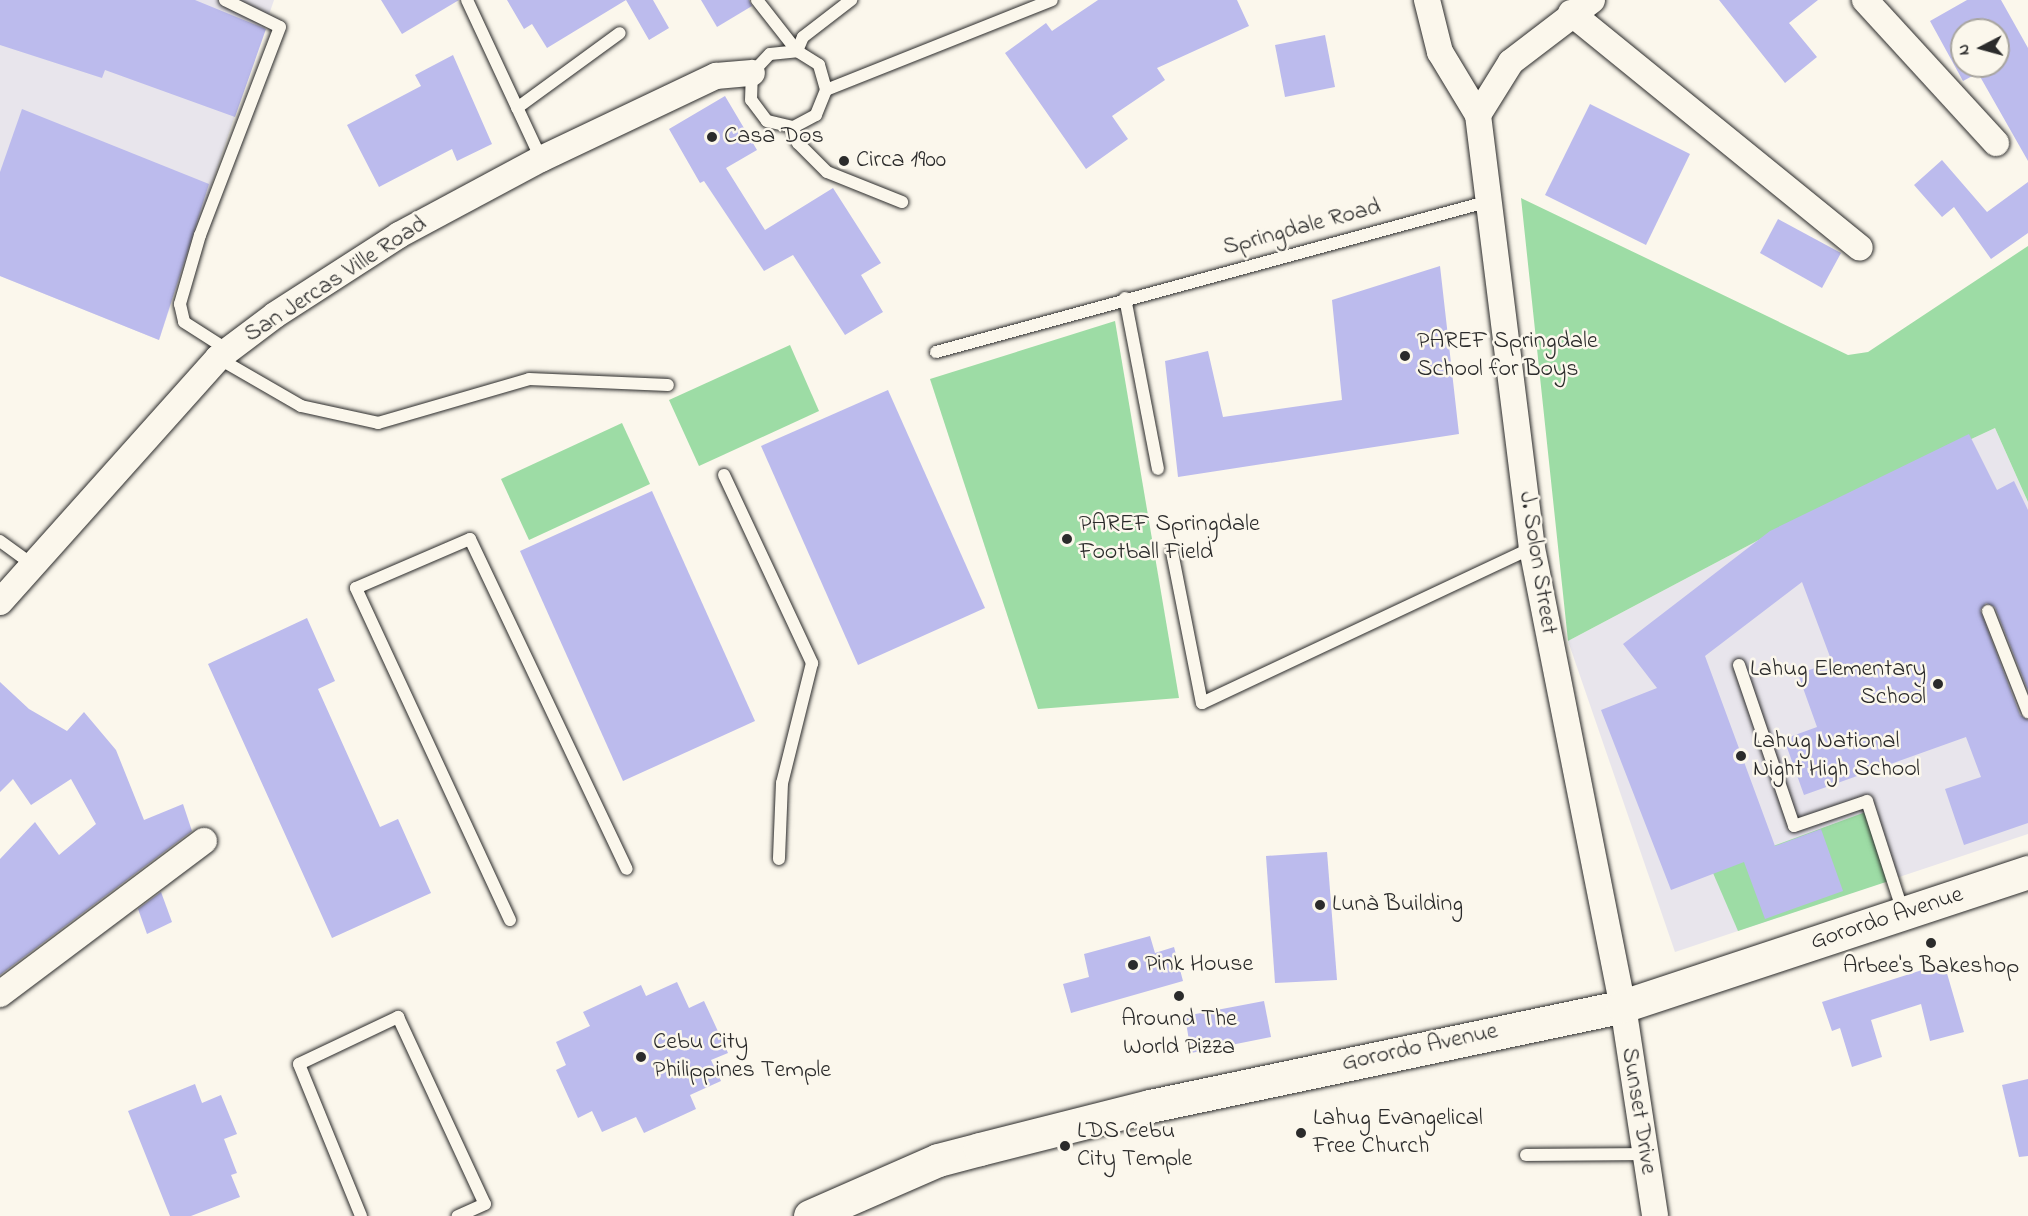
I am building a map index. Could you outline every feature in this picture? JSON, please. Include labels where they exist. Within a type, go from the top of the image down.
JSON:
[{"type":"main road","name":"Gorordo Avenue","points":[[810,1216],[938,1161],[1003,1143],[1150,1106],[1623,1006],[2028,872]]},
{"type":"street","name":"J. Solon Street","points":[[1427,0],[1440,52],[1479,115],[1532,548],[1623,1006]]},
{"type":"street","points":[[1865,0],[1996,143]]},
{"type":"street","points":[[1479,115],[1511,62],[1581,7],[1860,248]]},
{"type":"street","name":"San Jercas Ville Road","points":[[0,602],[223,354],[399,236],[541,159],[716,76],[752,73]]},
{"type":"street","points":[[0,994],[204,841]]},
{"type":"street","name":"Sunset Drive","points":[[1623,1006],[1655,1216]]},
{"type":"lane","points":[[226,0],[280,27],[200,235],[180,304],[184,322],[223,354],[301,406],[378,423],[529,379],[668,385]]},
{"type":"lane","points":[[467,0],[541,159]]},
{"type":"lane","points":[[758,0],[797,51],[819,65],[826,90],[816,115],[793,127],[767,121],[751,100],[752,73],[770,54],[797,51]]},
{"type":"lane","points":[[797,51],[803,38],[852,0]]},
{"type":"lane","points":[[826,90],[1052,0]]},
{"type":"lane","points":[[517,108],[620,33]]},
{"type":"lane","points":[[793,127],[798,143],[827,172],[902,202]]},
{"type":"lane","name":"Springdale Road","points":[[936,352],[1125,298],[1490,201]]},
{"type":"lane","points":[[1125,298],[1158,469]]},
{"type":"lane","points":[[724,475],[812,663],[782,783],[778,859]]},
{"type":"lane","points":[[510,920],[356,588],[470,539],[627,869]]},
{"type":"lane","points":[[0,541],[33,565]]},
{"type":"lane","points":[[1172,552],[1202,703],[1532,548]]},
{"type":"lane","points":[[1988,611],[2028,712]]},
{"type":"lane","points":[[1739,665],[1794,826],[1867,801],[1903,914]]},
{"type":"lane","points":[[361,1216],[299,1064],[398,1017],[485,1204],[458,1216]]},
{"type":"lane","points":[[1526,1155],[1645,1154]]},
{"type":"shaded area","points":[[0,0],[274,0],[159,340],[0,276]]},
{"type":"shaded area","points":[[1995,428],[2028,502],[2028,834],[1675,952],[1568,641],[1789,524]]},
{"type":"green space","points":[[1521,198],[1848,355],[1868,352],[2028,246],[2028,502],[1995,428],[1789,524],[1568,641]]},
{"type":"green space","name":"PAREF Springdale Football Field","points":[[1115,321],[1179,698],[1038,709],[930,379]]},
{"type":"green space","points":[[790,345],[819,411],[699,466],[669,400]]},
{"type":"green space","points":[[622,423],[650,484],[529,540],[501,479]]},
{"type":"green space","points":[[1871,810],[1895,879],[1738,931],[1713,873],[1743,857]]},
{"type":"building","points":[[0,0],[195,0],[266,29],[235,117],[105,70],[102,78],[0,45]]},
{"type":"building","points":[[381,0],[459,0],[402,34]]},
{"type":"building","points":[[507,0],[626,0],[547,48],[532,24],[524,29]]},
{"type":"building","points":[[626,0],[653,0],[669,28],[649,40]]},
{"type":"building","points":[[701,0],[749,0],[752,6],[717,27]]},
{"type":"building","points":[[1098,0],[1237,0],[1249,26],[1157,68],[1165,80],[1112,116],[1128,139],[1086,169],[1005,53],[1046,23],[1052,31]]},
{"type":"building","points":[[1719,0],[1818,0],[1789,23],[1817,57],[1785,83]]},
{"type":"building","points":[[1967,0],[2001,0],[2028,48],[2028,161],[1981,78],[2010,78],[2010,18],[1950,18],[1950,57],[1930,21]]},
{"type":"building","points":[[1325,35],[1335,87],[1285,97],[1275,45]]},
{"type":"building","points":[[453,55],[492,144],[457,161],[452,149],[379,187],[347,125],[421,86],[415,75]]},
{"type":"building","points":[[725,96],[757,150],[726,168],[765,230],[833,188],[881,263],[861,275],[883,312],[845,335],[793,255],[764,271],[704,181],[700,183],[669,129]]},
{"type":"building","points":[[1590,104],[1690,154],[1646,245],[1545,195]]},
{"type":"building","points":[[22,109],[209,184],[159,340],[0,276],[0,172]]},
{"type":"building","points":[[1942,160],[1987,212],[2028,182],[2028,233],[1991,259],[1954,207],[1942,217],[1914,185]]},
{"type":"building","points":[[1778,219],[1841,253],[1822,288],[1760,253]]},
{"type":"building","points":[[1440,266],[1459,434],[1178,477],[1165,361],[1208,351],[1223,417],[1342,400],[1332,300]]},
{"type":"building","points":[[888,390],[985,608],[858,665],[761,446]]},
{"type":"building","points":[[1969,434],[1997,490],[2014,481],[2028,510],[2028,690],[1995,607],[1986,603],[1980,610],[2020,715],[2028,720],[2028,823],[1964,845],[1945,789],[1981,777],[1966,737],[1804,795],[1784,739],[1817,727],[1798,674],[1832,662],[1802,582],[1705,656],[1775,846],[1821,829],[1843,891],[1765,919],[1744,862],[1671,890],[1601,710],[1657,688],[1623,644],[1770,531]]},
{"type":"building","points":[[652,491],[755,721],[623,781],[520,551]]},
{"type":"building","points":[[307,618],[335,681],[318,689],[380,827],[398,819],[431,893],[332,938],[208,664]]},
{"type":"building","points":[[0,682],[29,709],[67,731],[84,712],[116,750],[144,820],[183,804],[192,831],[0,975],[0,859],[35,822],[59,855],[96,824],[71,779],[31,805],[13,779],[0,792]]},
{"type":"building","name":"Lunà Building","points":[[1327,852],[1337,980],[1275,983],[1266,856]]},
{"type":"building","points":[[161,892],[172,922],[147,934],[138,909]]},
{"type":"building","name":"Pink House","points":[[1150,936],[1155,953],[1174,947],[1183,981],[1071,1013],[1063,984],[1089,977],[1084,954]]},
{"type":"building","points":[[1944,963],[1964,1032],[1930,1041],[1921,1004],[1871,1020],[1882,1057],[1852,1067],[1840,1028],[1832,1031],[1822,1002]]},
{"type":"building","name":"Cebu City Philippines Temple","points":[[677,982],[689,1008],[704,1001],[728,1053],[711,1060],[721,1081],[690,1095],[696,1109],[644,1133],[636,1117],[602,1132],[592,1111],[578,1118],[556,1070],[566,1065],[556,1042],[590,1026],[583,1012],[641,985],[646,996]]},
{"type":"building","points":[[1264,1001],[1271,1037],[1191,1053],[1185,1016]]},
{"type":"building","points":[[2028,1079],[2028,1156],[2019,1157],[2002,1085]]},
{"type":"building","points":[[195,1084],[202,1103],[221,1095],[237,1134],[224,1139],[237,1173],[231,1175],[240,1197],[191,1216],[170,1216],[128,1111]]},
{"type":"place","name":"Casa Dos","points":[[712,137]]},
{"type":"place","name":"Circa 1900","points":[[844,161]]},
{"type":"place","name":"PAREF Springdale School for Boys","points":[[1405,356]]},
{"type":"place","name":"PAREF Springdale Football Field","points":[[1067,539]]},
{"type":"place","name":"Lahug Elementary School","points":[[1938,684]]},
{"type":"place","name":"Lahug National Night High School","points":[[1741,756]]},
{"type":"place","name":"Lunà Building","points":[[1320,905]]},
{"type":"place","name":"Arbee's Bakeshop","points":[[1931,943]]},
{"type":"place","name":"Pink House","points":[[1133,965]]},
{"type":"place","name":"Around The World Pizza","points":[[1179,996]]},
{"type":"place","name":"Cebu City Philippines Temple","points":[[641,1057]]},
{"type":"place","name":"Lahug Evangelical Free Church","points":[[1301,1133]]},
{"type":"place","name":"LDS Cebu City Temple","points":[[1065,1146]]}]
